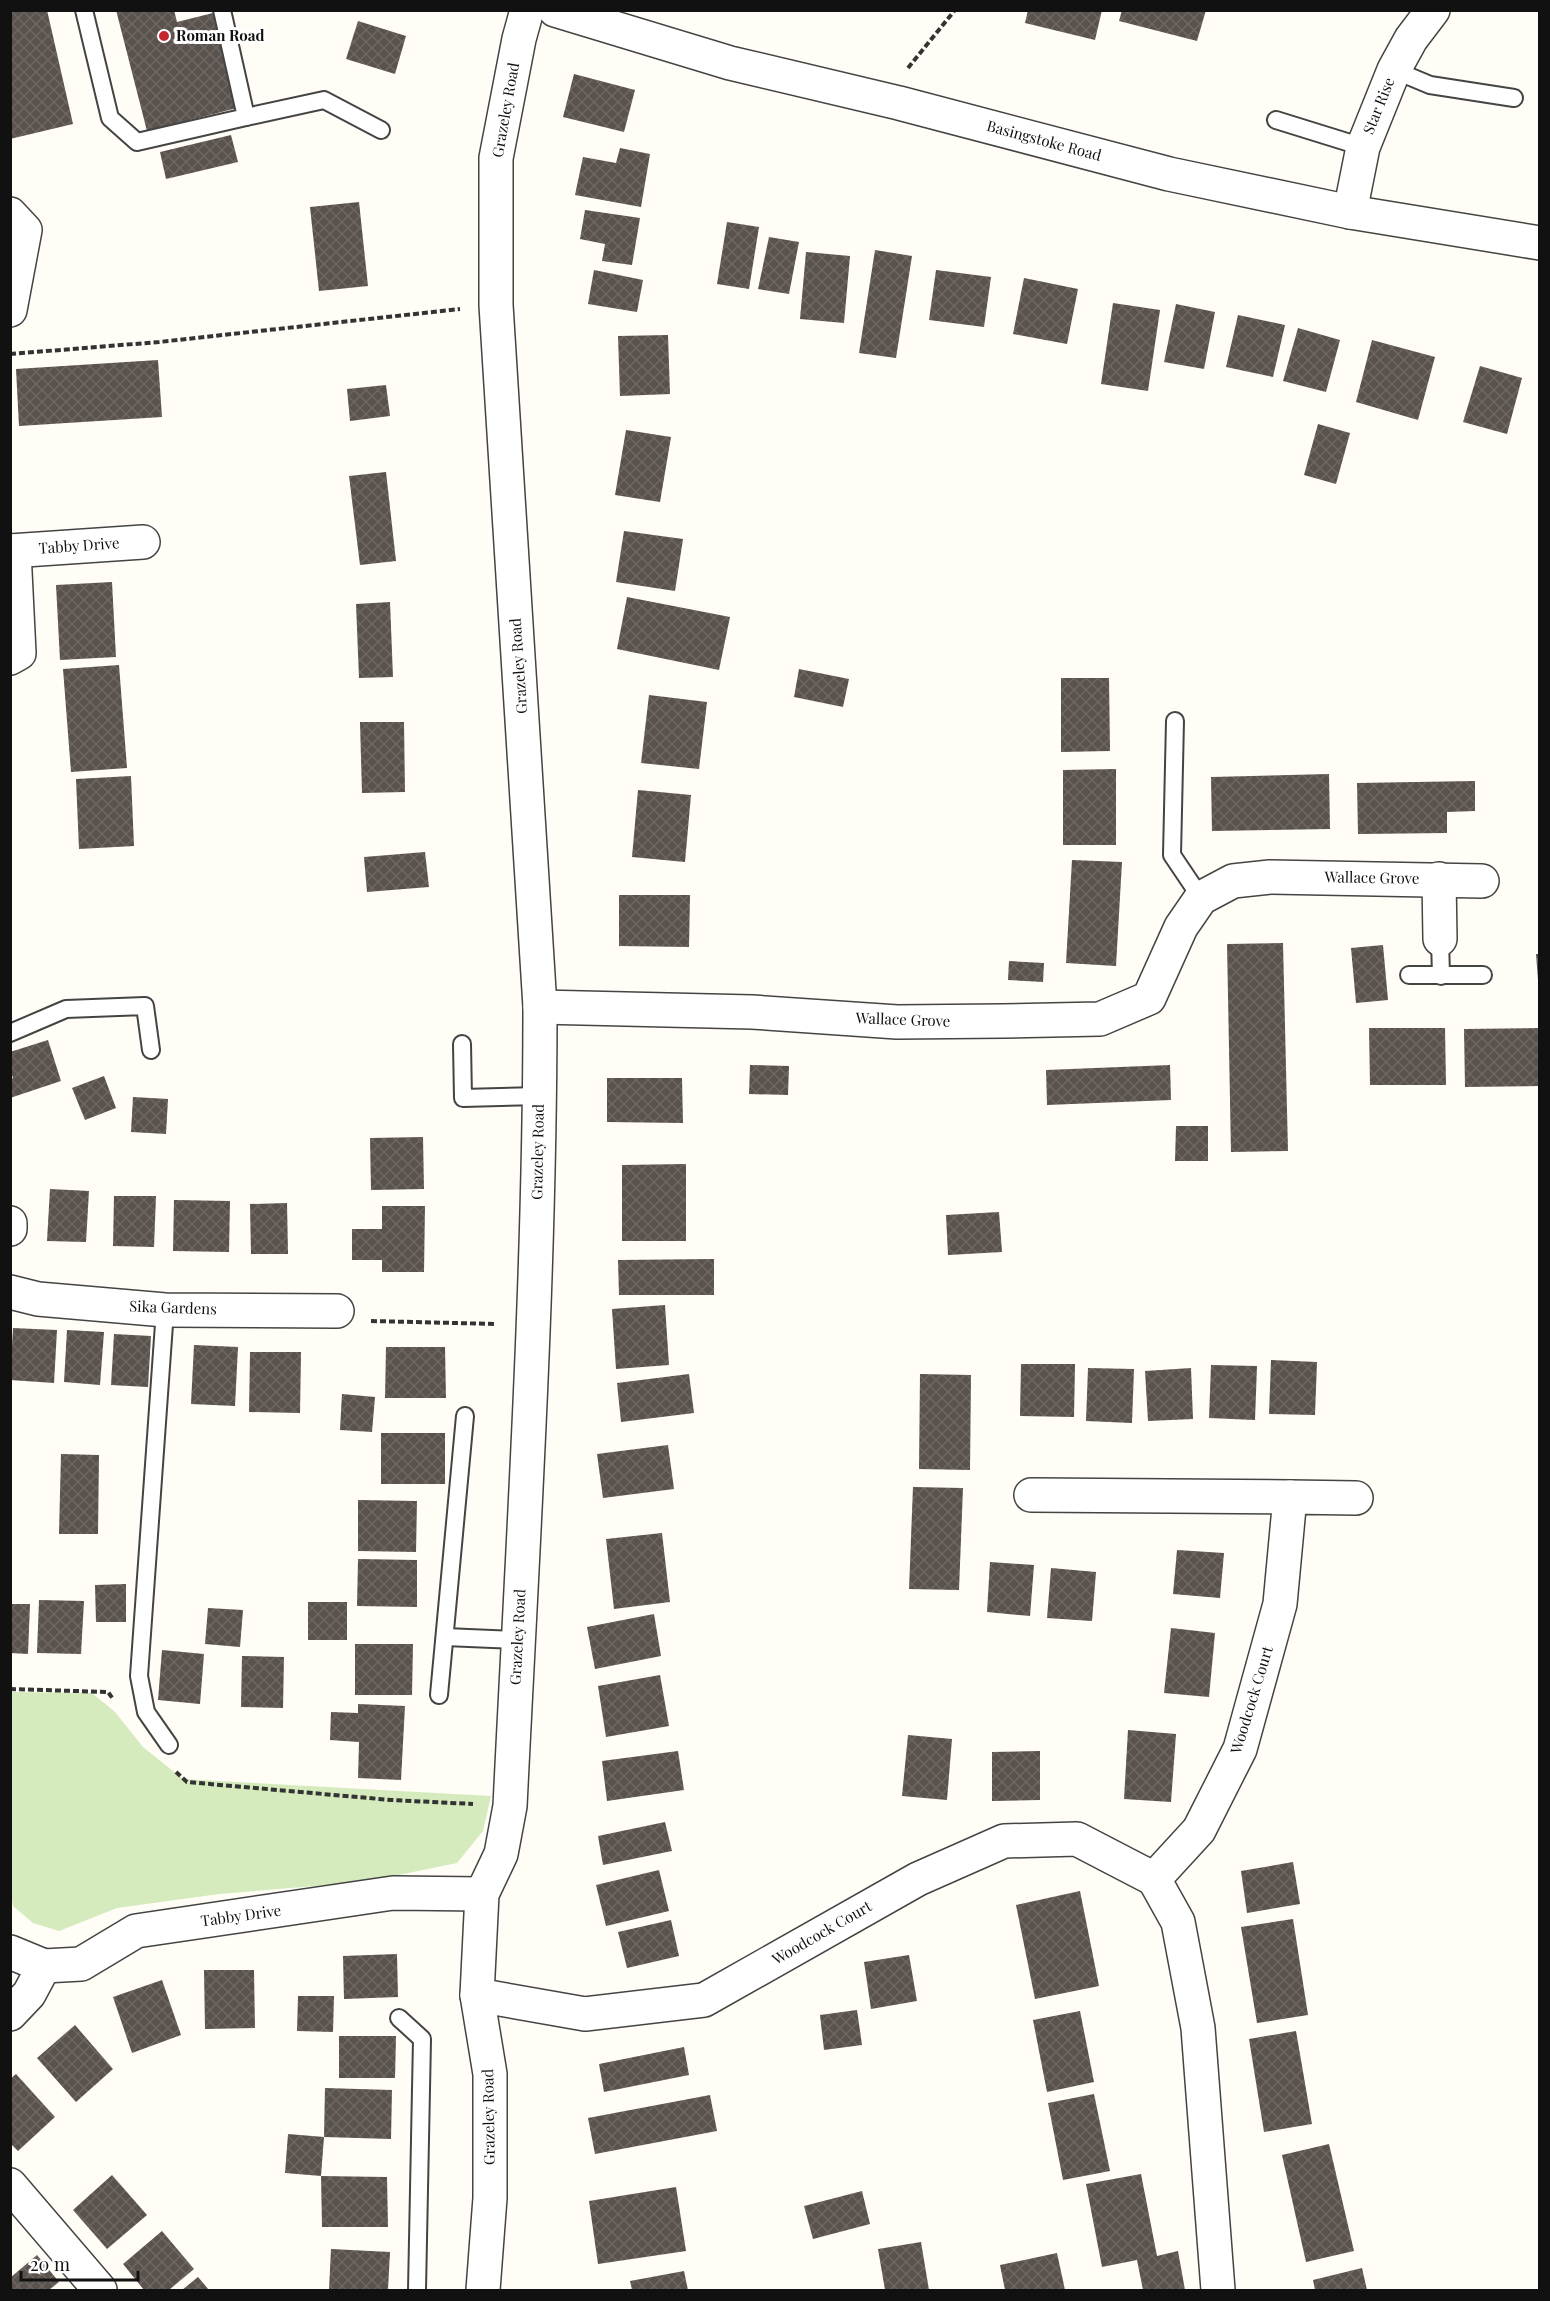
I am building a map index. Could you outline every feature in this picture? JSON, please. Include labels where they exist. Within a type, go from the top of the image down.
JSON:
[{"type":"street","name":"Grazeley Road","points":[[483,2290],[490,2198],[490,2074],[477,1995],[482,1894],[501,1854],[510,1806],[534,1324],[540,1096],[540,1008],[496,305],[496,158],[526,10]]},
{"type":"street","name":"Basingstoke Road","points":[[555,10],[730,63],[1169,174],[1350,212],[1539,243]]},
{"type":"street","name":"Star Rise","points":[[1350,212],[1363,147],[1394,70],[1411,39],[1433,10]]},
{"type":"street","points":[[10,214],[25,230],[10,310]]},
{"type":"street","name":"Tabby Drive","points":[[10,658],[19,653],[12,551],[143,542]]},
{"type":"street","name":"Wallace Grove","points":[[540,1008],[752,1012],[897,1022],[1101,1019],[1149,998],[1181,927],[1202,898],[1233,881],[1270,877],[1482,880]]},
{"type":"street","name":"Wallace Grove","points":[[1439,879],[1440,939]]},
{"type":"street","points":[[10,1222],[10,1229]]},
{"type":"street","name":"Sika Gardens","points":[[10,1292],[38,1299],[165,1310],[337,1311]]},
{"type":"street","points":[[1031,1495],[1356,1498]]},
{"type":"street","name":"Woodcock Court","points":[[477,1995],[585,2014],[704,2000],[918,1879],[1004,1841],[1077,1839],[1154,1879],[1199,1830],[1240,1749],[1280,1604],[1290,1497]]},
{"type":"street","points":[[1154,1879],[1178,1922],[1198,2028],[1218,2290]]},
{"type":"street","name":"Tabby Drive","points":[[10,1952],[44,1966],[81,1964],[136,1931],[393,1893],[482,1894]]},
{"type":"street","points":[[10,2014],[29,1994],[44,1966]]},
{"type":"street","points":[[10,2185],[100,2290]]},
{"type":"lane","points":[[84,10],[110,118],[137,142],[324,100],[381,130]]},
{"type":"lane","points":[[222,10],[246,117]]},
{"type":"lane","points":[[1394,70],[1430,85],[1514,98]]},
{"type":"lane","points":[[1276,120],[1363,147]]},
{"type":"lane","points":[[1175,721],[1172,855],[1202,898]]},
{"type":"lane","points":[[1440,939],[1441,976]]},
{"type":"lane","points":[[1409,975],[1483,975]]},
{"type":"lane","points":[[10,1033],[66,1009],[145,1006],[151,1050]]},
{"type":"lane","points":[[462,1044],[463,1098],[540,1096]]},
{"type":"lane","points":[[165,1310],[139,1676],[146,1712],[170,1745]]},
{"type":"lane","points":[[439,1695],[465,1416]]},
{"type":"lane","points":[[445,1636],[518,1640]]},
{"type":"lane","points":[[399,2018],[422,2039],[417,2290]]},
{"type":"path","points":[[899,104],[908,69],[955,10]]},
{"type":"path","points":[[10,354],[159,342],[496,305]]},
{"type":"path","points":[[337,1311],[353,1320],[534,1324]]},
{"type":"path","points":[[10,1689],[108,1692],[114,1702]]},
{"type":"path","points":[[172,1769],[187,1782],[391,1800],[510,1806]]},
{"type":"green space","points":[[10,1692],[92,1693],[115,1712],[143,1747],[183,1779],[491,1796],[483,1831],[457,1863],[364,1882],[219,1894],[117,1908],[59,1931],[33,1923],[13,1906],[10,1886]]},
{"type":"building","points":[[10,10],[47,10],[73,124],[10,139]]},
{"type":"building","points":[[116,10],[174,10],[177,22],[213,13],[237,108],[147,131]]},
{"type":"building","points":[[1028,10],[1102,10],[1095,40],[1025,23]]},
{"type":"building","points":[[1122,10],[1206,10],[1197,41],[1119,21]]},
{"type":"building","points":[[358,21],[406,36],[395,74],[346,59]]},
{"type":"building","points":[[574,74],[635,90],[624,132],[563,117]]},
{"type":"building","points":[[231,135],[238,162],[166,179],[160,152]]},
{"type":"building","points":[[620,148],[650,154],[641,207],[575,195],[583,157],[616,163]]},
{"type":"building","points":[[359,202],[368,286],[319,291],[310,207]]},
{"type":"building","points":[[585,210],[640,218],[632,265],[602,261],[605,244],[580,239]]},
{"type":"building","points":[[727,222],[759,227],[749,289],[717,284]]},
{"type":"building","points":[[769,237],[799,242],[789,294],[758,289]]},
{"type":"building","points":[[875,250],[912,256],[896,358],[859,353]]},
{"type":"building","points":[[806,252],[850,256],[844,323],[800,319]]},
{"type":"building","points":[[594,270],[643,280],[637,312],[588,304]]},
{"type":"building","points":[[936,270],[991,277],[984,327],[929,320]]},
{"type":"building","points":[[1024,278],[1078,289],[1067,344],[1013,334]]},
{"type":"building","points":[[1113,303],[1160,310],[1148,391],[1101,384]]},
{"type":"building","points":[[1176,304],[1215,312],[1204,369],[1164,362]]},
{"type":"building","points":[[1238,315],[1285,325],[1273,377],[1226,367]]},
{"type":"building","points":[[1298,328],[1340,340],[1326,392],[1283,381]]},
{"type":"building","points":[[668,335],[670,394],[620,396],[618,336]]},
{"type":"building","points":[[1372,340],[1435,357],[1418,420],[1356,402]]},
{"type":"building","points":[[158,360],[162,417],[19,426],[16,369]]},
{"type":"building","points":[[1480,366],[1522,378],[1507,434],[1463,422]]},
{"type":"building","points":[[386,385],[390,416],[350,421],[347,389]]},
{"type":"building","points":[[1318,424],[1350,433],[1336,484],[1304,475]]},
{"type":"building","points":[[626,430],[671,437],[660,502],[615,495]]},
{"type":"building","points":[[386,472],[396,561],[360,565],[349,476]]},
{"type":"building","points":[[624,531],[683,539],[675,591],[616,582]]},
{"type":"building","points":[[112,582],[116,657],[60,660],[56,585]]},
{"type":"building","points":[[627,597],[730,617],[719,670],[617,649]]},
{"type":"building","points":[[390,602],[393,677],[359,678],[356,604]]},
{"type":"building","points":[[119,665],[127,768],[71,772],[63,669]]},
{"type":"building","points":[[799,669],[849,679],[843,707],[794,697]]},
{"type":"building","points":[[1061,678],[1109,678],[1110,751],[1061,752]]},
{"type":"building","points":[[649,695],[707,702],[699,769],[641,763]]},
{"type":"building","points":[[360,722],[404,722],[405,792],[362,793]]},
{"type":"building","points":[[1116,769],[1116,845],[1063,845],[1063,770]]},
{"type":"building","points":[[1329,774],[1330,829],[1212,831],[1211,777]]},
{"type":"building","points":[[131,776],[134,846],[79,849],[76,779]]},
{"type":"building","points":[[1475,781],[1475,811],[1447,812],[1447,833],[1358,834],[1357,783]]},
{"type":"building","points":[[638,790],[691,795],[685,862],[632,857]]},
{"type":"building","points":[[425,852],[429,887],[367,892],[364,857]]},
{"type":"building","points":[[1072,860],[1122,862],[1116,966],[1066,963]]},
{"type":"building","points":[[619,895],[690,895],[689,947],[619,946]]},
{"type":"building","points":[[1283,943],[1288,1151],[1231,1152],[1227,944]]},
{"type":"building","points":[[1383,945],[1388,1000],[1356,1003],[1351,948]]},
{"type":"building","points":[[1536,954],[1540,954],[1540,980],[1538,980]]},
{"type":"building","points":[[1009,961],[1044,963],[1043,982],[1008,980]]},
{"type":"building","points":[[1369,1028],[1445,1028],[1446,1085],[1370,1085]]},
{"type":"building","points":[[1540,1028],[1540,1086],[1465,1087],[1464,1029]]},
{"type":"building","points":[[48,1040],[61,1081],[10,1098],[10,1079],[13,1078],[10,1069],[10,1052]]},
{"type":"building","points":[[750,1065],[789,1066],[788,1095],[749,1094]]},
{"type":"building","points":[[1170,1065],[1171,1100],[1047,1105],[1046,1070]]},
{"type":"building","points":[[104,1076],[116,1108],[85,1120],[72,1088]]},
{"type":"building","points":[[607,1078],[682,1078],[683,1123],[607,1122]]},
{"type":"building","points":[[133,1097],[168,1099],[166,1134],[131,1132]]},
{"type":"building","points":[[1176,1126],[1208,1126],[1208,1161],[1175,1161]]},
{"type":"building","points":[[423,1137],[424,1189],[371,1190],[370,1138]]},
{"type":"building","points":[[686,1164],[686,1241],[622,1241],[622,1165]]},
{"type":"building","points":[[50,1189],[89,1191],[86,1242],[47,1241]]},
{"type":"building","points":[[114,1196],[156,1196],[154,1247],[113,1246]]},
{"type":"building","points":[[174,1200],[230,1201],[229,1252],[173,1251]]},
{"type":"building","points":[[287,1203],[288,1254],[251,1254],[250,1204]]},
{"type":"building","points":[[382,1206],[425,1206],[424,1272],[382,1272],[382,1260],[352,1260],[352,1229],[382,1229]]},
{"type":"building","points":[[999,1212],[1002,1252],[948,1255],[946,1215]]},
{"type":"building","points":[[714,1259],[714,1295],[619,1295],[618,1260]]},
{"type":"building","points":[[665,1305],[669,1365],[616,1369],[612,1309]]},
{"type":"building","points":[[13,1328],[57,1330],[54,1383],[10,1380]]},
{"type":"building","points":[[67,1330],[104,1332],[100,1385],[64,1382]]},
{"type":"building","points":[[114,1334],[151,1336],[148,1387],[111,1385]]},
{"type":"building","points":[[194,1345],[238,1347],[235,1406],[191,1404]]},
{"type":"building","points":[[386,1347],[445,1347],[446,1398],[385,1398]]},
{"type":"building","points":[[250,1352],[301,1352],[300,1413],[249,1412]]},
{"type":"building","points":[[1271,1360],[1317,1362],[1315,1415],[1269,1414]]},
{"type":"building","points":[[1021,1364],[1075,1364],[1074,1417],[1020,1416]]},
{"type":"building","points":[[1211,1365],[1257,1366],[1255,1420],[1209,1418]]},
{"type":"building","points":[[1088,1368],[1134,1369],[1132,1423],[1086,1421]]},
{"type":"building","points":[[1191,1368],[1193,1419],[1148,1421],[1145,1371]]},
{"type":"building","points":[[689,1374],[694,1413],[621,1422],[617,1383]]},
{"type":"building","points":[[920,1374],[971,1375],[970,1470],[919,1469]]},
{"type":"building","points":[[342,1394],[375,1397],[372,1432],[340,1430]]},
{"type":"building","points":[[381,1433],[445,1433],[445,1484],[381,1484]]},
{"type":"building","points":[[668,1445],[674,1489],[603,1498],[597,1454]]},
{"type":"building","points":[[61,1454],[99,1455],[98,1534],[59,1534]]},
{"type":"building","points":[[913,1487],[963,1488],[959,1590],[909,1589]]},
{"type":"building","points":[[358,1500],[417,1501],[416,1552],[358,1551]]},
{"type":"building","points":[[662,1533],[670,1602],[614,1609],[606,1539]]},
{"type":"building","points":[[1177,1550],[1224,1553],[1220,1598],[1173,1594]]},
{"type":"building","points":[[358,1559],[417,1560],[417,1607],[357,1606]]},
{"type":"building","points":[[990,1562],[1034,1565],[1030,1616],[987,1612]]},
{"type":"building","points":[[1051,1568],[1096,1572],[1092,1621],[1047,1618]]},
{"type":"building","points":[[126,1584],[126,1622],[96,1622],[95,1585]]},
{"type":"building","points":[[39,1600],[84,1601],[81,1654],[37,1653]]},
{"type":"building","points":[[308,1602],[347,1602],[347,1640],[308,1640]]},
{"type":"building","points":[[10,1604],[30,1604],[28,1654],[10,1653]]},
{"type":"building","points":[[208,1608],[243,1610],[240,1647],[205,1644]]},
{"type":"building","points":[[654,1614],[661,1656],[595,1669],[587,1627]]},
{"type":"building","points":[[1171,1628],[1215,1633],[1209,1697],[1164,1693]]},
{"type":"building","points":[[355,1644],[413,1644],[412,1695],[355,1695]]},
{"type":"building","points":[[162,1650],[204,1654],[200,1704],[158,1700]]},
{"type":"building","points":[[242,1656],[284,1657],[283,1708],[241,1707]]},
{"type":"building","points":[[660,1675],[669,1726],[606,1737],[598,1686]]},
{"type":"building","points":[[358,1704],[405,1706],[401,1780],[358,1778],[359,1742],[330,1740],[331,1712],[358,1713]]},
{"type":"building","points":[[1128,1730],[1176,1734],[1171,1802],[1124,1799]]},
{"type":"building","points":[[908,1735],[952,1739],[947,1800],[902,1796]]},
{"type":"building","points":[[678,1751],[684,1790],[607,1801],[602,1761]]},
{"type":"building","points":[[1040,1751],[1040,1800],[992,1801],[992,1752]]},
{"type":"building","points":[[665,1822],[672,1851],[603,1865],[598,1836]]},
{"type":"building","points":[[1293,1862],[1300,1904],[1247,1913],[1241,1871]]},
{"type":"building","points":[[659,1870],[669,1911],[606,1926],[596,1885]]},
{"type":"building","points":[[1080,1891],[1099,1986],[1035,1999],[1016,1905]]},
{"type":"building","points":[[1293,1919],[1308,2015],[1257,2023],[1241,1927]]},
{"type":"building","points":[[671,1920],[679,1956],[627,1968],[618,1932]]},
{"type":"building","points":[[397,1954],[398,1997],[344,1999],[343,1956]]},
{"type":"building","points":[[909,1955],[917,2001],[871,2009],[864,1962]]},
{"type":"building","points":[[204,1970],[254,1970],[255,2028],[205,2029]]},
{"type":"building","points":[[162,1980],[181,2035],[132,2053],[113,1997]]},
{"type":"building","points":[[298,1996],[334,1996],[333,2032],[297,2031]]},
{"type":"building","points":[[857,2010],[862,2045],[824,2050],[820,2015]]},
{"type":"building","points":[[1080,2011],[1094,2082],[1047,2092],[1033,2020]]},
{"type":"building","points":[[75,2025],[113,2069],[76,2102],[37,2058]]},
{"type":"building","points":[[1296,2031],[1312,2124],[1264,2132],[1249,2039]]},
{"type":"building","points":[[339,2036],[396,2036],[395,2078],[339,2078]]},
{"type":"building","points":[[684,2047],[689,2075],[604,2092],[599,2064]]},
{"type":"building","points":[[16,2074],[55,2117],[18,2151],[10,2143],[10,2079]]},
{"type":"building","points":[[325,2088],[392,2090],[391,2139],[324,2137]]},
{"type":"building","points":[[1094,2094],[1110,2171],[1063,2180],[1048,2103]]},
{"type":"building","points":[[710,2095],[717,2131],[595,2154],[588,2118]]},
{"type":"building","points":[[288,2134],[324,2137],[321,2176],[285,2173]]},
{"type":"building","points":[[1329,2144],[1354,2251],[1306,2262],[1282,2155]]},
{"type":"building","points":[[1141,2174],[1157,2256],[1178,2251],[1185,2290],[1143,2290],[1137,2260],[1102,2267],[1086,2184]]},
{"type":"building","points":[[112,2175],[147,2215],[107,2249],[73,2210]]},
{"type":"building","points":[[321,2176],[387,2177],[388,2227],[322,2227]]},
{"type":"building","points":[[676,2187],[686,2251],[598,2264],[589,2201]]},
{"type":"building","points":[[862,2191],[870,2224],[813,2239],[804,2206]]},
{"type":"building","points":[[162,2231],[194,2269],[169,2290],[144,2290],[123,2264]]},
{"type":"building","points":[[921,2242],[929,2290],[885,2290],[878,2249]]},
{"type":"building","points":[[331,2249],[390,2252],[388,2290],[329,2290]]},
{"type":"building","points":[[1057,2253],[1065,2290],[1005,2290],[1000,2265]]},
{"type":"building","points":[[37,2255],[59,2282],[49,2290],[10,2290],[10,2278]]},
{"type":"building","points":[[1362,2268],[1367,2290],[1315,2290],[1313,2280]]},
{"type":"building","points":[[684,2271],[688,2290],[632,2290],[630,2281]]},
{"type":"building","points":[[198,2277],[209,2290],[182,2290]]},
{"type":"place","name":"Roman Road","points":[[164,36]]}]
